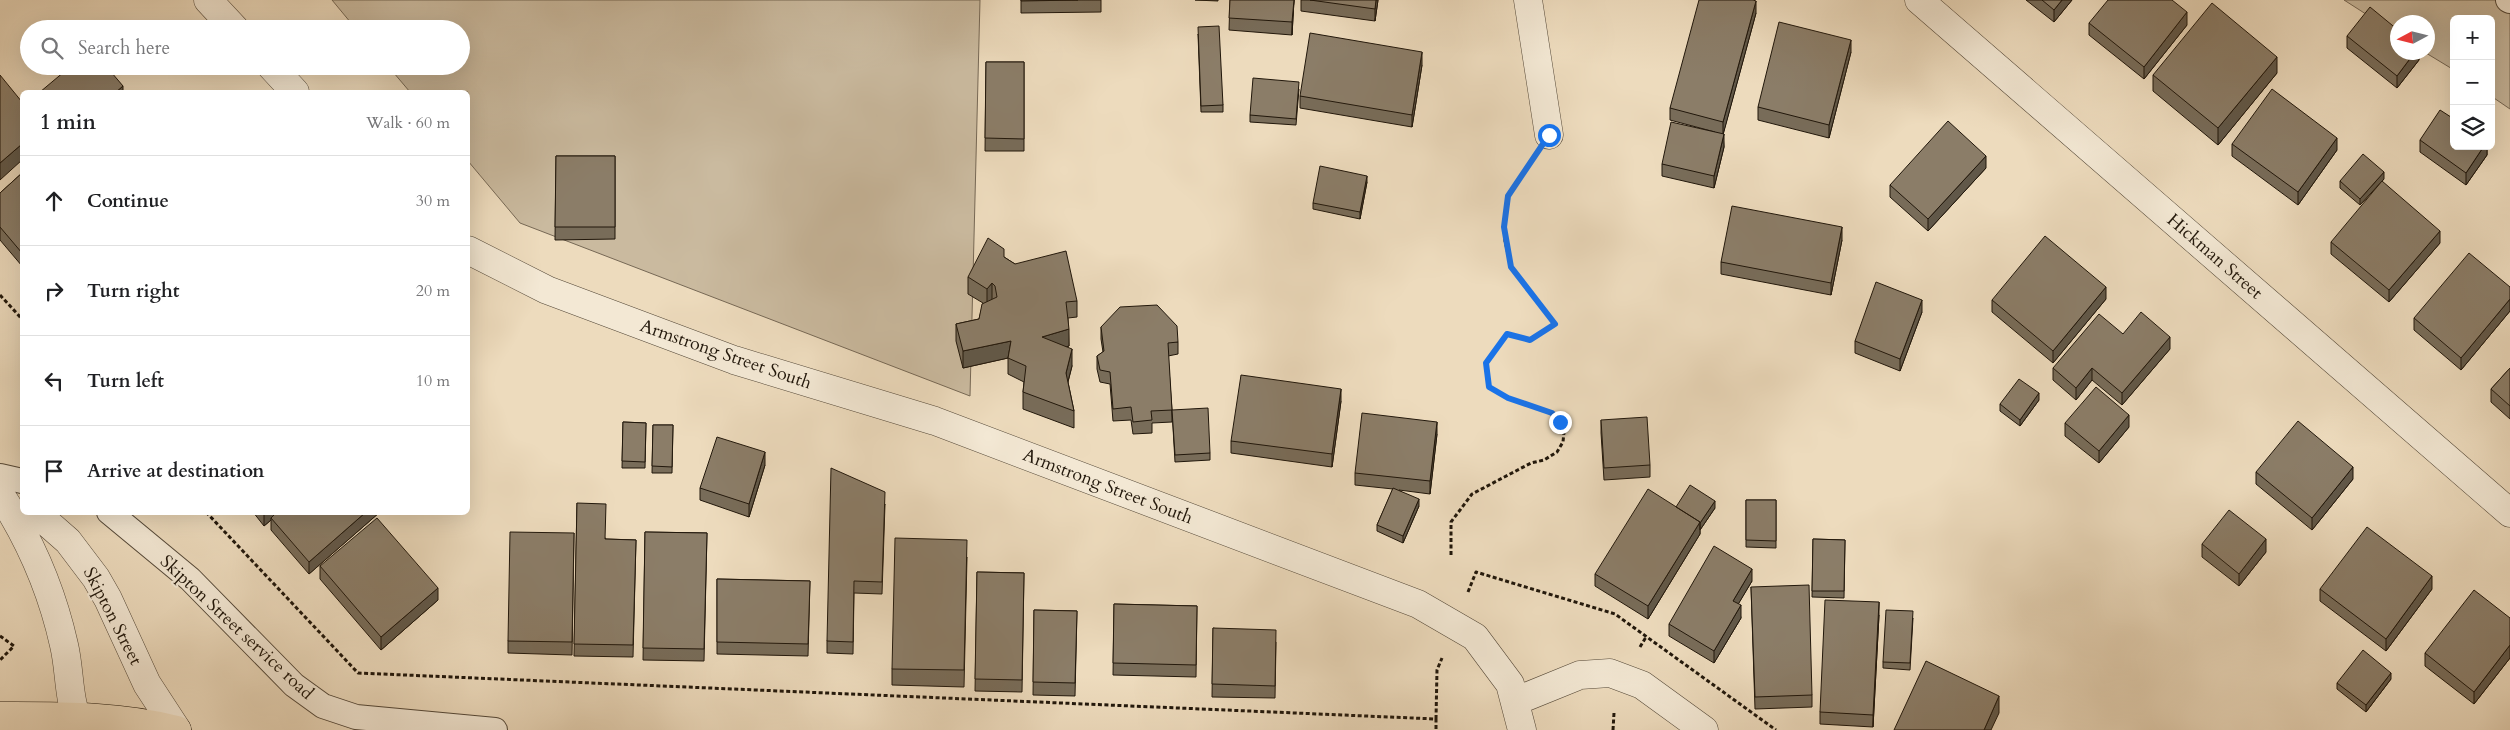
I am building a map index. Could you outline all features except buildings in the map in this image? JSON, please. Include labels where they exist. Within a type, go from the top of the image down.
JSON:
[{"type":"highway","name":"Skipton Street","points":[[0,716],[79,723],[132,720],[177,730]]},
{"type":"street","points":[[208,0],[227,20]]},
{"type":"street","points":[[1528,0],[1549,135]]},
{"type":"street","name":"Hickman Street","points":[[1920,0],[2510,513]]},
{"type":"street","points":[[279,75],[293,90]]},
{"type":"street","name":"Armstrong Street South","points":[[470,251],[548,290],[734,360],[935,421],[1418,604],[1474,637],[1510,684],[1516,700],[1522,730]]},
{"type":"street","points":[[0,484],[20,500]]},
{"type":"street","points":[[0,494],[27,540],[51,596],[64,646],[79,723]]},
{"type":"street","name":"Skipton Street","points":[[38,515],[68,541],[96,578],[108,599],[148,684],[177,730]]},
{"type":"street","points":[[1516,700],[1580,675],[1610,673],[1642,685],[1704,730]]},
{"type":"lane","points":[[0,476],[20,481]]},
{"type":"lane","name":"Skipton Street service road","points":[[113,515],[190,579],[294,685],[323,706],[356,717],[495,730]]},
{"type":"path","points":[[1451,555],[1451,522],[1472,494],[1532,463],[1544,460],[1557,452],[1563,442],[1564,432],[1560,422],[1552,413],[1508,398],[1489,387],[1486,363],[1507,334],[1530,340],[1555,324],[1511,267],[1504,227],[1508,196],[1549,135]]},
{"type":"path","points":[[0,296],[20,317]]},
{"type":"path","points":[[209,515],[358,673],[1436,719]]},
{"type":"path","points":[[1466,598],[1476,572],[1615,614],[1776,730]]},
{"type":"path","points":[[0,636],[14,646],[0,660]]},
{"type":"path","points":[[1436,730],[1437,670],[1443,654]]},
{"type":"shaded area","points":[[332,0],[980,0],[970,396],[520,223],[470,163],[470,90],[408,90],[396,75],[470,75],[470,20],[349,20]]},
{"type":"shaded area","points":[[2344,0],[2510,0],[2510,109],[2495,99],[2495,15],[2450,15],[2450,68],[2435,58],[2435,15],[2390,15],[2390,30]]},
{"type":"route","points":[[1549,135],[1508,196],[1504,227],[1511,267],[1555,324],[1530,340],[1507,334],[1486,363],[1489,387],[1508,398],[1552,413],[1560,422]]}]
